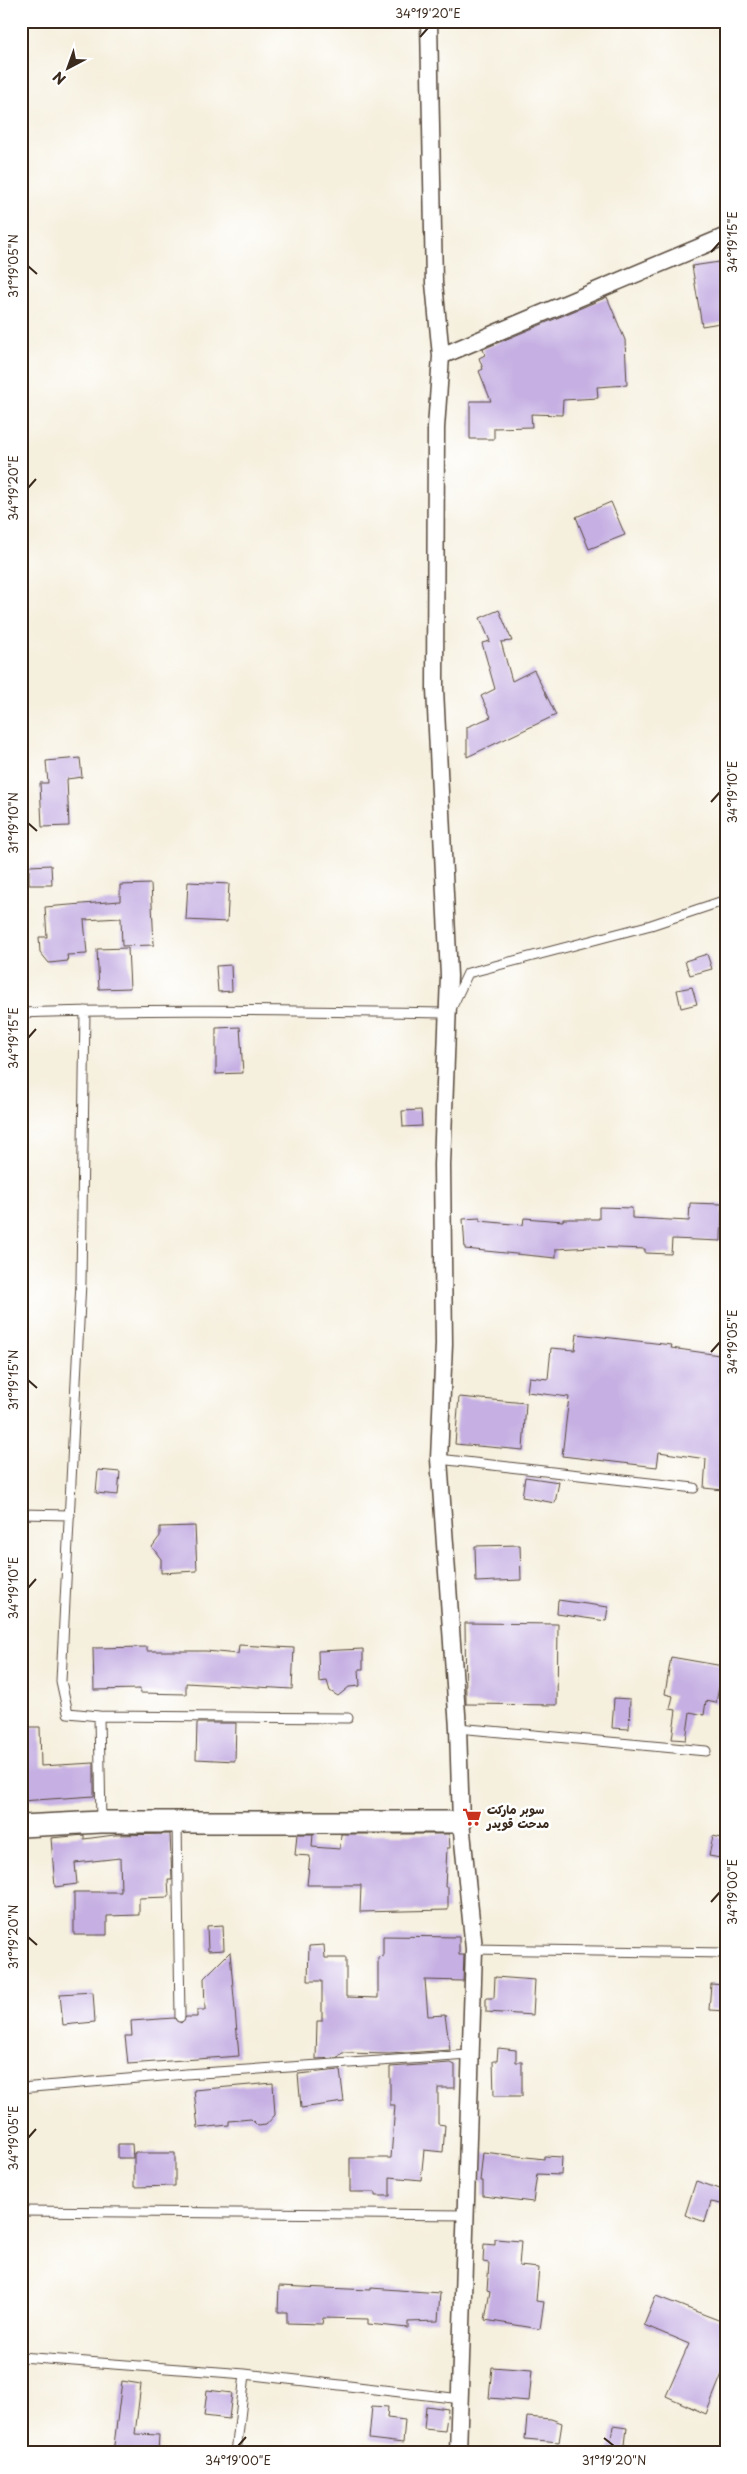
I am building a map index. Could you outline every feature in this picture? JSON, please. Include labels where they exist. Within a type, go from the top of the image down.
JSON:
[{"type":"street","points":[[429,21],[434,283],[440,356],[436,428],[435,689],[449,976],[442,1165],[444,1344],[439,1460],[458,1728],[461,1822],[474,1949],[470,2055],[468,2214],[458,2453]]},
{"type":"street","points":[[440,356],[726,236]]},
{"type":"street","points":[[21,1826],[101,1822],[461,1822]]},
{"type":"lane","points":[[21,1014],[200,1009],[449,1013],[468,973],[650,925],[726,900]]},
{"type":"lane","points":[[85,1011],[81,1282],[61,1681],[68,1713],[99,1716],[348,1718]]},
{"type":"lane","points":[[439,1460],[694,1488]]},
{"type":"lane","points":[[21,1514],[70,1515]]},
{"type":"lane","points":[[99,1716],[101,1822]]},
{"type":"lane","points":[[458,1728],[706,1750]]},
{"type":"lane","points":[[177,1823],[180,2017]]},
{"type":"lane","points":[[474,1949],[726,1953]]},
{"type":"lane","points":[[21,2088],[186,2074],[470,2055]]},
{"type":"lane","points":[[21,2211],[468,2214]]},
{"type":"lane","points":[[21,2357],[244,2374],[461,2398]]},
{"type":"lane","points":[[236,2453],[244,2374]]},
{"type":"building","points":[[726,261],[726,322],[702,326],[692,266]]},
{"type":"building","points":[[607,297],[625,340],[627,385],[597,387],[598,398],[563,400],[562,415],[531,414],[532,427],[494,428],[494,439],[470,439],[470,401],[491,401],[479,371],[483,369],[479,358],[485,355],[483,349]]},
{"type":"building","points":[[611,502],[625,535],[589,549],[576,517]]},
{"type":"building","points":[[499,610],[512,641],[501,642],[512,681],[534,670],[556,715],[467,757],[467,727],[491,717],[481,696],[495,689],[482,643],[490,641],[480,618]]},
{"type":"building","points":[[80,758],[82,777],[67,779],[69,826],[42,827],[40,783],[48,783],[46,761]]},
{"type":"building","points":[[51,865],[52,885],[29,885],[29,866]]},
{"type":"building","points":[[188,882],[229,884],[227,922],[186,920]]},
{"type":"building","points":[[151,884],[154,945],[122,946],[121,918],[84,920],[87,954],[67,955],[68,961],[49,963],[40,952],[39,937],[47,937],[45,907],[120,901],[120,885]]},
{"type":"building","points":[[128,948],[130,988],[99,989],[97,949]]},
{"type":"building","points":[[707,954],[712,969],[690,975],[685,961]]},
{"type":"building","points":[[231,965],[232,991],[218,992],[216,966]]},
{"type":"building","points":[[692,987],[697,1004],[681,1008],[677,990]]},
{"type":"building","points":[[240,1027],[243,1073],[216,1074],[216,1028]]},
{"type":"building","points":[[421,1110],[422,1126],[403,1127],[402,1111]]},
{"type":"building","points":[[690,1203],[722,1204],[721,1241],[672,1239],[671,1254],[645,1253],[645,1249],[592,1247],[556,1249],[556,1258],[465,1249],[463,1219],[480,1218],[480,1221],[523,1225],[524,1218],[563,1221],[563,1219],[599,1219],[599,1207],[632,1208],[632,1218],[689,1221]]},
{"type":"building","points":[[577,1334],[672,1345],[671,1348],[726,1356],[726,1462],[723,1490],[704,1488],[706,1459],[659,1452],[657,1467],[562,1456],[569,1397],[527,1392],[529,1377],[548,1379],[551,1348],[575,1350]]},
{"type":"building","points":[[459,1397],[526,1403],[523,1450],[455,1444]]},
{"type":"building","points":[[98,1470],[120,1472],[118,1495],[96,1493]]},
{"type":"building","points":[[525,1477],[559,1482],[555,1503],[522,1497]]},
{"type":"building","points":[[195,1526],[197,1571],[161,1573],[161,1559],[152,1547],[160,1536],[160,1527]]},
{"type":"building","points":[[520,1545],[521,1580],[476,1582],[475,1546]]},
{"type":"building","points":[[558,1600],[608,1607],[606,1621],[557,1614]]},
{"type":"building","points":[[465,1623],[558,1624],[557,1705],[466,1704]]},
{"type":"building","points":[[239,1645],[294,1648],[292,1689],[186,1683],[186,1694],[140,1693],[140,1689],[94,1690],[93,1648],[147,1647],[147,1651],[206,1651],[238,1654]]},
{"type":"building","points":[[363,1649],[363,1669],[359,1669],[360,1686],[349,1687],[338,1696],[330,1691],[327,1681],[319,1682],[318,1651]]},
{"type":"building","points":[[671,1657],[723,1666],[716,1703],[706,1701],[704,1715],[690,1712],[686,1740],[672,1739],[676,1710],[670,1709],[673,1696],[665,1694]]},
{"type":"building","points":[[614,1698],[630,1699],[629,1729],[612,1728]]},
{"type":"building","points":[[197,1723],[236,1723],[235,1761],[196,1759]]},
{"type":"building","points":[[21,1727],[40,1727],[41,1766],[94,1763],[94,1796],[21,1801]]},
{"type":"building","points":[[170,1834],[172,1880],[168,1880],[169,1897],[139,1898],[139,1915],[107,1916],[107,1935],[74,1935],[74,1892],[121,1892],[120,1858],[75,1863],[77,1884],[55,1887],[51,1838],[84,1835],[84,1839],[114,1835]]},
{"type":"building","points":[[297,1834],[313,1834],[312,1847],[340,1849],[341,1834],[449,1834],[450,1848],[447,1848],[445,1887],[448,1887],[448,1910],[360,1912],[361,1885],[307,1885],[310,1856],[295,1855]]},
{"type":"building","points":[[713,1836],[726,1839],[726,1859],[709,1856]]},
{"type":"building","points":[[223,1925],[224,1950],[208,1951],[207,1926]]},
{"type":"building","points":[[383,1936],[459,1937],[459,1955],[464,1955],[463,1981],[425,1980],[428,2016],[445,2015],[450,2050],[390,2054],[342,2053],[338,2058],[316,2059],[317,2021],[322,2021],[322,1981],[308,1981],[309,1946],[324,1945],[325,1958],[346,1958],[346,1997],[378,1998],[378,1957],[383,1956]]},
{"type":"building","points":[[230,1952],[239,2056],[128,2064],[125,2036],[132,2036],[131,2021],[174,2018],[181,2023],[186,2017],[197,2017],[197,2010],[205,2010],[204,1978]]},
{"type":"building","points":[[495,1977],[535,1980],[533,2015],[486,2012],[486,1998],[494,1998]]},
{"type":"building","points":[[711,1984],[726,1985],[726,2011],[709,2010]]},
{"type":"building","points":[[93,1992],[95,2022],[63,2025],[60,1994]]},
{"type":"building","points":[[498,2048],[516,2050],[516,2062],[522,2062],[522,2096],[494,2096],[493,2061],[497,2061]]},
{"type":"building","points":[[451,2063],[455,2065],[455,2088],[438,2088],[438,2124],[445,2125],[443,2152],[424,2150],[421,2180],[390,2177],[390,2196],[375,2196],[375,2192],[350,2192],[350,2158],[391,2158],[395,2105],[390,2105],[390,2067]]},
{"type":"building","points":[[340,2070],[344,2102],[301,2108],[298,2074]]},
{"type":"building","points":[[273,2083],[275,2115],[266,2125],[258,2126],[251,2119],[229,2121],[229,2125],[198,2128],[194,2090]]},
{"type":"building","points":[[118,2144],[132,2144],[133,2158],[118,2158]]},
{"type":"building","points":[[483,2152],[544,2159],[544,2156],[562,2157],[561,2175],[537,2174],[533,2202],[483,2196],[483,2181],[480,2181]]},
{"type":"building","points":[[134,2153],[175,2153],[175,2186],[134,2187]]},
{"type":"building","points":[[696,2181],[726,2191],[726,2205],[711,2202],[705,2222],[685,2215]]},
{"type":"building","points":[[495,2239],[521,2241],[519,2266],[539,2268],[536,2301],[544,2302],[540,2329],[485,2320],[490,2291],[487,2290],[489,2263],[483,2262],[484,2244],[495,2245]]},
{"type":"building","points":[[279,2286],[371,2290],[371,2288],[440,2293],[438,2321],[408,2322],[408,2328],[368,2324],[368,2319],[323,2318],[322,2324],[287,2323],[287,2312],[278,2312]]},
{"type":"building","points":[[656,2296],[726,2323],[726,2364],[706,2414],[666,2396],[689,2344],[644,2325]]},
{"type":"building","points":[[492,2367],[532,2370],[529,2401],[489,2398]]},
{"type":"building","points":[[122,2381],[141,2384],[135,2434],[159,2435],[158,2453],[113,2453]]},
{"type":"building","points":[[207,2390],[232,2393],[229,2419],[204,2416]]},
{"type":"building","points":[[372,2406],[388,2407],[387,2418],[405,2420],[403,2443],[369,2439]]},
{"type":"building","points":[[426,2406],[448,2409],[445,2431],[424,2429]]},
{"type":"building","points":[[527,2417],[551,2419],[562,2423],[559,2442],[525,2439]]},
{"type":"building","points":[[613,2426],[627,2428],[624,2453],[609,2453]]},
{"type":"place","name":"سوبر ماركت مدحت قويدر","points":[[472,1817]]}]
